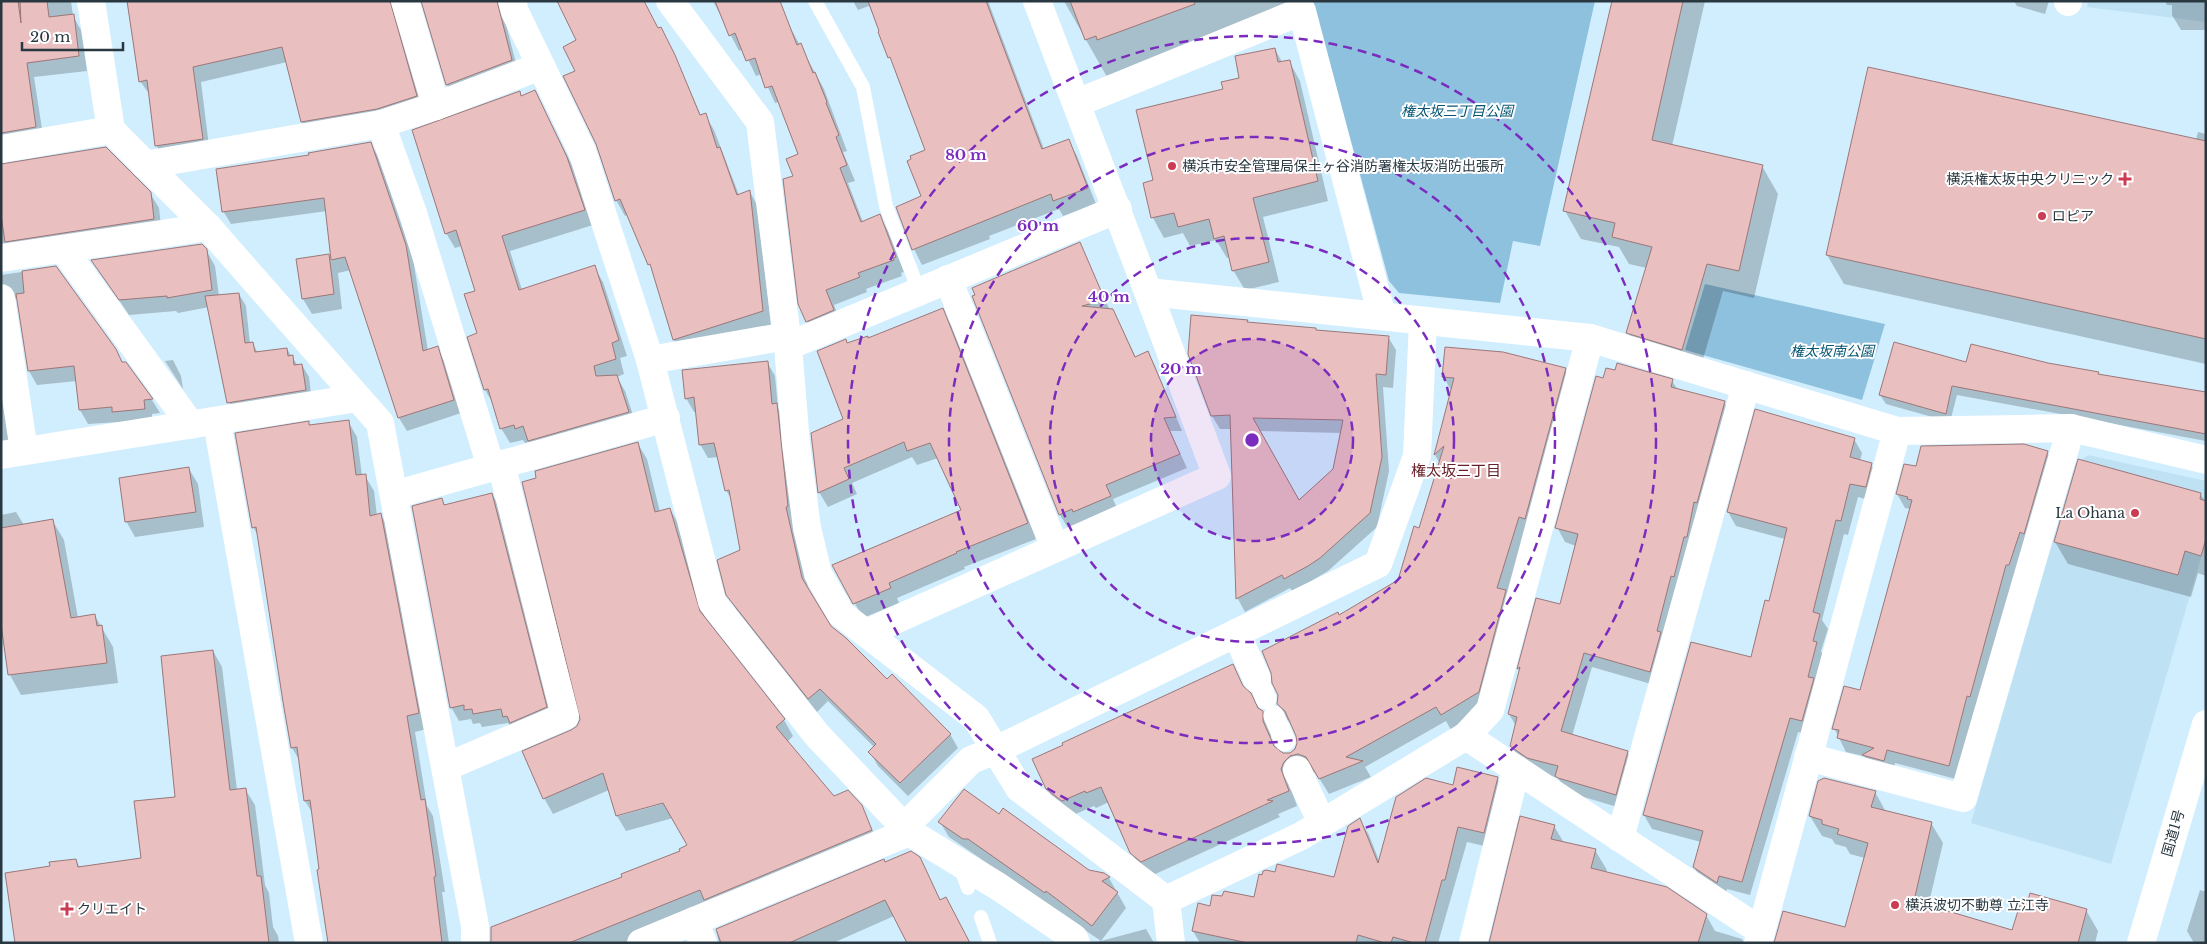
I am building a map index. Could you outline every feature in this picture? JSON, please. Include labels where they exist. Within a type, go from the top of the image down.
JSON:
[{"type":"main road","points":[[91,1],[111,130],[208,227],[380,423],[476,926],[475,943]]},
{"type":"main road","points":[[405,1],[436,106]]},
{"type":"main road","points":[[512,1],[515,12],[582,151],[650,360],[712,602],[817,735],[906,830],[964,876],[999,887],[1074,938],[1076,943]]},
{"type":"main road","points":[[670,1],[760,122],[787,341],[796,444],[807,528],[818,574],[842,614],[976,718],[1019,788],[1166,900],[1171,943]]},
{"type":"main road","points":[[866,633],[1217,476],[1118,209],[1038,1]]},
{"type":"main road","points":[[1077,103],[1302,11],[1382,316]]},
{"type":"main road","points":[[145,165],[381,124],[436,106],[541,66]]},
{"type":"main road","points":[[381,124],[413,213],[496,466],[565,716],[446,767]]},
{"type":"main road","points":[[1,149],[111,130]]},
{"type":"main road","points":[[650,360],[787,341],[919,291],[1118,209]]},
{"type":"main road","points":[[1,258],[208,227]]},
{"type":"main road","points":[[64,250],[204,423],[310,943]]},
{"type":"main road","points":[[948,279],[1055,548]]},
{"type":"main road","points":[[1148,292],[1590,338],[1897,431],[2071,428],[2206,460]]},
{"type":"main road","points":[[1,298],[13,453],[357,398]]},
{"type":"main road","points":[[642,943],[698,932],[906,830],[971,760],[996,750],[1378,564],[1417,456],[1423,321]]},
{"type":"main road","points":[[1166,900],[1300,836],[1466,736],[1490,710],[1590,338]]},
{"type":"main road","points":[[1620,838],[1746,385]]},
{"type":"main road","points":[[394,494],[666,418]]},
{"type":"main road","points":[[1808,757],[1963,798],[2071,428]]},
{"type":"main road","points":[[1466,736],[1620,838],[1759,937],[1897,431]]},
{"type":"main road","points":[[1236,633],[1265,696]]},
{"type":"main road","name":"国道1号","points":[[2141,943],[2206,724]]},
{"type":"main road","points":[[1473,943],[1516,769]]},
{"type":"main road","points":[[1297,770],[1322,823]]},
{"type":"street","points":[[1265,696],[1285,740]]},
{"type":"lane","points":[[814,1],[864,87],[886,206],[919,291]]},
{"type":"lane","points":[[981,917],[990,943]]},
{"type":"shaded area","points":[[2088,1],[2206,1],[2206,22],[2087,7]]},
{"type":"shaded area","points":[[2088,455],[2206,481],[2206,541],[2111,864],[1971,823],[2075,464]]},
{"type":"green space","name":"権太坂三丁目公園","points":[[1313,1],[1595,1],[1540,246],[1513,241],[1500,303],[1399,293],[1389,281]]},
{"type":"green space","name":"権太坂南公園","points":[[1705,284],[1885,324],[1862,400],[1685,350]]},
{"type":"building","points":[[1,1],[18,1],[21,23],[20,1],[47,1],[49,17],[74,14],[79,56],[27,63],[36,127],[1,133]]},
{"type":"building","points":[[127,1],[390,1],[417,96],[377,109],[301,122],[282,47],[193,67],[203,139],[155,146],[147,80],[139,82]]},
{"type":"building","points":[[421,1],[497,1],[512,60],[446,85]]},
{"type":"building","points":[[557,1],[644,1],[658,28],[661,27],[675,55],[700,115],[706,113],[717,148],[720,147],[737,195],[750,190],[763,311],[673,340],[650,264],[648,265],[620,199],[615,201],[596,144],[563,76],[575,71],[563,47],[576,40]]},
{"type":"building","points":[[715,1],[780,1],[797,45],[801,43],[827,102],[839,135],[836,137],[847,165],[840,168],[861,222],[880,214],[896,257],[893,258],[894,260],[858,273],[860,277],[826,290],[834,310],[806,322],[798,304],[783,179],[793,176],[786,159],[798,154],[772,86],[765,88],[755,58],[746,61],[735,33],[729,36]]},
{"type":"building","points":[[868,1],[986,1],[1042,149],[1069,139],[1088,188],[1053,201],[1051,194],[912,250],[896,207],[921,196],[907,161],[911,159],[910,156],[925,150],[890,57],[888,58],[878,32]]},
{"type":"building","points":[[1070,1],[1194,1],[1195,4],[1097,40],[1096,36],[1085,40]]},
{"type":"building","points":[[1612,1],[1683,1],[1652,140],[1763,165],[1739,271],[1707,264],[1682,350],[1626,333],[1652,247],[1612,237],[1615,223],[1563,211]]},
{"type":"building","points":[[1275,48],[1278,62],[1290,60],[1318,181],[1253,198],[1269,262],[1232,271],[1224,236],[1214,239],[1209,219],[1178,227],[1174,213],[1151,218],[1143,183],[1153,180],[1136,110],[1223,89],[1221,82],[1239,78],[1235,56]]},
{"type":"building","points":[[1868,67],[2206,141],[2206,339],[1826,255]]},
{"type":"building","points":[[535,90],[567,157],[585,210],[502,236],[519,290],[595,265],[619,340],[612,343],[616,359],[594,366],[596,376],[617,375],[629,412],[528,441],[523,426],[515,429],[514,425],[500,429],[488,389],[484,390],[467,337],[477,333],[464,294],[475,291],[456,230],[445,234],[412,130],[520,91],[521,96]]},
{"type":"building","points":[[371,142],[406,245],[423,351],[438,346],[454,400],[398,418],[345,257],[331,260],[324,198],[222,212],[216,169],[309,155],[308,153]]},
{"type":"building","points":[[106,147],[151,192],[154,219],[5,242],[1,215],[1,164]]},
{"type":"building","points":[[1080,242],[1105,300],[1082,306],[1113,309],[1135,357],[1148,351],[1176,417],[1164,418],[1180,454],[1106,485],[1111,496],[1073,512],[1072,509],[1059,515],[972,296],[975,295],[972,288]]},
{"type":"building","points":[[202,244],[207,249],[212,290],[167,298],[167,296],[119,300],[91,260]]},
{"type":"building","points":[[329,254],[334,294],[302,299],[296,259]]},
{"type":"building","points":[[56,266],[116,349],[122,362],[126,362],[153,399],[144,400],[145,409],[112,412],[112,407],[79,410],[74,366],[28,371],[16,294],[24,293],[22,271]]},
{"type":"building","points":[[239,293],[245,343],[253,342],[255,352],[287,348],[288,356],[293,355],[294,365],[302,364],[306,390],[227,403],[205,296]]},
{"type":"building","points":[[943,308],[1028,523],[956,552],[889,583],[891,588],[853,604],[832,565],[961,510],[930,443],[907,451],[904,442],[844,468],[849,479],[818,493],[811,433],[843,419],[817,351],[846,339],[847,343],[868,336],[868,338]]},
{"type":"building","points":[[1191,315],[1316,328],[1316,330],[1389,336],[1386,375],[1376,374],[1382,457],[1370,513],[1320,558],[1308,566],[1284,579],[1282,575],[1236,599],[1230,415],[1211,416],[1188,354]],"holes":[[[1253,418],[1343,420],[1333,469],[1299,500]]]},
{"type":"building","points":[[1894,342],[1966,362],[1971,344],[2048,363],[2099,372],[2098,374],[2206,392],[2206,434],[1952,386],[1946,414],[1879,395]]},
{"type":"building","points":[[1445,347],[1503,352],[1566,368],[1525,519],[1519,517],[1497,588],[1506,590],[1479,692],[1441,715],[1436,707],[1346,757],[1363,761],[1319,779],[1306,757],[1298,754],[1290,756],[1284,762],[1281,769],[1289,791],[1267,800],[1273,801],[1141,862],[1130,853],[1101,787],[1086,793],[1085,791],[1062,801],[1046,789],[1032,759],[1063,745],[1062,743],[1233,664],[1243,686],[1251,693],[1258,708],[1263,711],[1263,721],[1274,746],[1283,753],[1290,753],[1295,749],[1297,743],[1296,736],[1285,711],[1277,704],[1278,695],[1272,683],[1271,673],[1262,651],[1338,612],[1339,615],[1398,580],[1414,526],[1419,528],[1444,446],[1434,455],[1454,378],[1442,377]]},
{"type":"building","points":[[768,361],[772,404],[777,403],[788,506],[786,507],[802,578],[831,626],[846,638],[887,679],[892,674],[951,734],[900,783],[868,752],[876,744],[820,689],[808,699],[726,595],[717,560],[740,550],[729,490],[725,491],[714,443],[699,445],[694,397],[685,399],[682,370]]},
{"type":"building","points":[[1617,363],[1673,379],[1671,387],[1725,401],[1697,503],[1694,502],[1687,537],[1684,537],[1674,577],[1671,576],[1657,631],[1661,632],[1650,672],[1584,653],[1561,731],[1628,751],[1616,795],[1558,778],[1555,776],[1558,766],[1527,758],[1510,746],[1517,717],[1508,714],[1520,667],[1517,669],[1536,598],[1560,604],[1578,534],[1555,528],[1596,376],[1603,378],[1606,368],[1615,370]]},
{"type":"building","points":[[1755,409],[1855,438],[1850,457],[1872,463],[1866,487],[1850,484],[1841,521],[1836,520],[1813,612],[1820,614],[1813,641],[1817,642],[1808,677],[1814,678],[1802,721],[1790,718],[1742,882],[1719,876],[1717,883],[1693,867],[1703,831],[1643,815],[1691,642],[1751,657],[1765,600],[1769,601],[1787,528],[1727,512]]},
{"type":"building","points":[[349,420],[356,475],[366,474],[370,516],[381,513],[419,713],[407,716],[421,800],[425,799],[436,876],[434,877],[442,943],[328,943],[317,870],[319,869],[310,800],[304,801],[297,747],[291,748],[256,527],[252,528],[235,433],[309,421],[309,425]]},
{"type":"building","points":[[638,442],[655,512],[670,508],[700,611],[785,719],[776,727],[834,796],[848,790],[862,805],[872,830],[704,900],[700,890],[569,943],[491,943],[491,927],[622,877],[621,874],[680,851],[679,849],[687,845],[663,803],[616,816],[603,773],[543,799],[522,751],[571,730],[577,726],[580,719],[522,482],[536,478],[535,471]]},
{"type":"building","points":[[2024,444],[2048,451],[2024,534],[2020,532],[2009,565],[2006,565],[1970,697],[1967,696],[1949,766],[1887,750],[1884,761],[1862,755],[1874,748],[1837,738],[1839,730],[1832,729],[1844,686],[1860,690],[1912,500],[1896,494],[1904,464],[1916,466],[1921,446]]},
{"type":"building","name":"La Ohana","points":[[2078,459],[2201,493],[2200,499],[2206,501],[2206,539],[2201,556],[2185,551],[2178,575],[2054,542]]},
{"type":"building","points":[[189,467],[196,512],[125,522],[119,478]]},
{"type":"building","points":[[492,493],[547,707],[510,723],[507,716],[503,717],[501,709],[473,714],[472,709],[464,710],[464,705],[450,708],[412,506],[442,498],[444,505]]},
{"type":"building","points":[[53,519],[71,618],[95,614],[97,626],[102,625],[107,663],[8,675],[1,624],[1,528]]},
{"type":"building","points":[[213,650],[230,790],[246,788],[257,876],[261,876],[269,943],[15,943],[5,873],[50,866],[49,862],[76,859],[78,867],[141,858],[134,801],[175,797],[161,656]]},
{"type":"building","points":[[1457,767],[1498,777],[1484,833],[1458,827],[1445,880],[1442,880],[1425,943],[1414,943],[1393,937],[1391,943],[1385,943],[1358,935],[1356,943],[1248,943],[1192,931],[1198,903],[1210,906],[1212,895],[1222,896],[1224,891],[1254,897],[1259,874],[1262,875],[1263,871],[1266,870],[1275,872],[1277,864],[1334,877],[1348,826],[1360,818],[1378,863],[1396,797],[1426,778],[1453,785]]},
{"type":"building","points":[[1824,778],[1876,791],[1871,807],[1932,822],[1914,901],[2012,930],[2022,898],[2028,900],[2030,893],[2087,909],[2078,943],[1774,943],[1783,911],[1845,927],[1868,843],[1837,834],[1839,829],[1822,824],[1822,820],[1809,816],[1818,781]]},
{"type":"building","points":[[964,789],[999,814],[1003,808],[1089,870],[1104,873],[1110,877],[1102,881],[1118,892],[1092,926],[1046,891],[1045,893],[968,839],[963,839],[938,822]]},
{"type":"building","points":[[1520,816],[1555,825],[1551,839],[1596,849],[1591,868],[1667,887],[1707,914],[1698,943],[1489,943]]},
{"type":"building","points":[[911,851],[920,857],[940,900],[946,897],[970,943],[907,943],[885,900],[789,943],[721,943],[716,929],[884,859],[885,862]]},
{"type":"place","name":"横浜市安全管理局保土ヶ谷消防署権太坂消防出張所","points":[[1172,166]]},
{"type":"place","name":"横浜権太坂中央クリニック","points":[[2125,179]]},
{"type":"place","name":"ロピア","points":[[2042,216]]},
{"type":"place","name":"La Ohana","points":[[2135,513]]},
{"type":"place","name":"横浜波切不動尊 立江寺","points":[[1895,905]]},
{"type":"place","name":"クリエイト","points":[[67,909]]},
{"type":"district","name":"権太坂三丁目","points":[[1456,470]]}]
